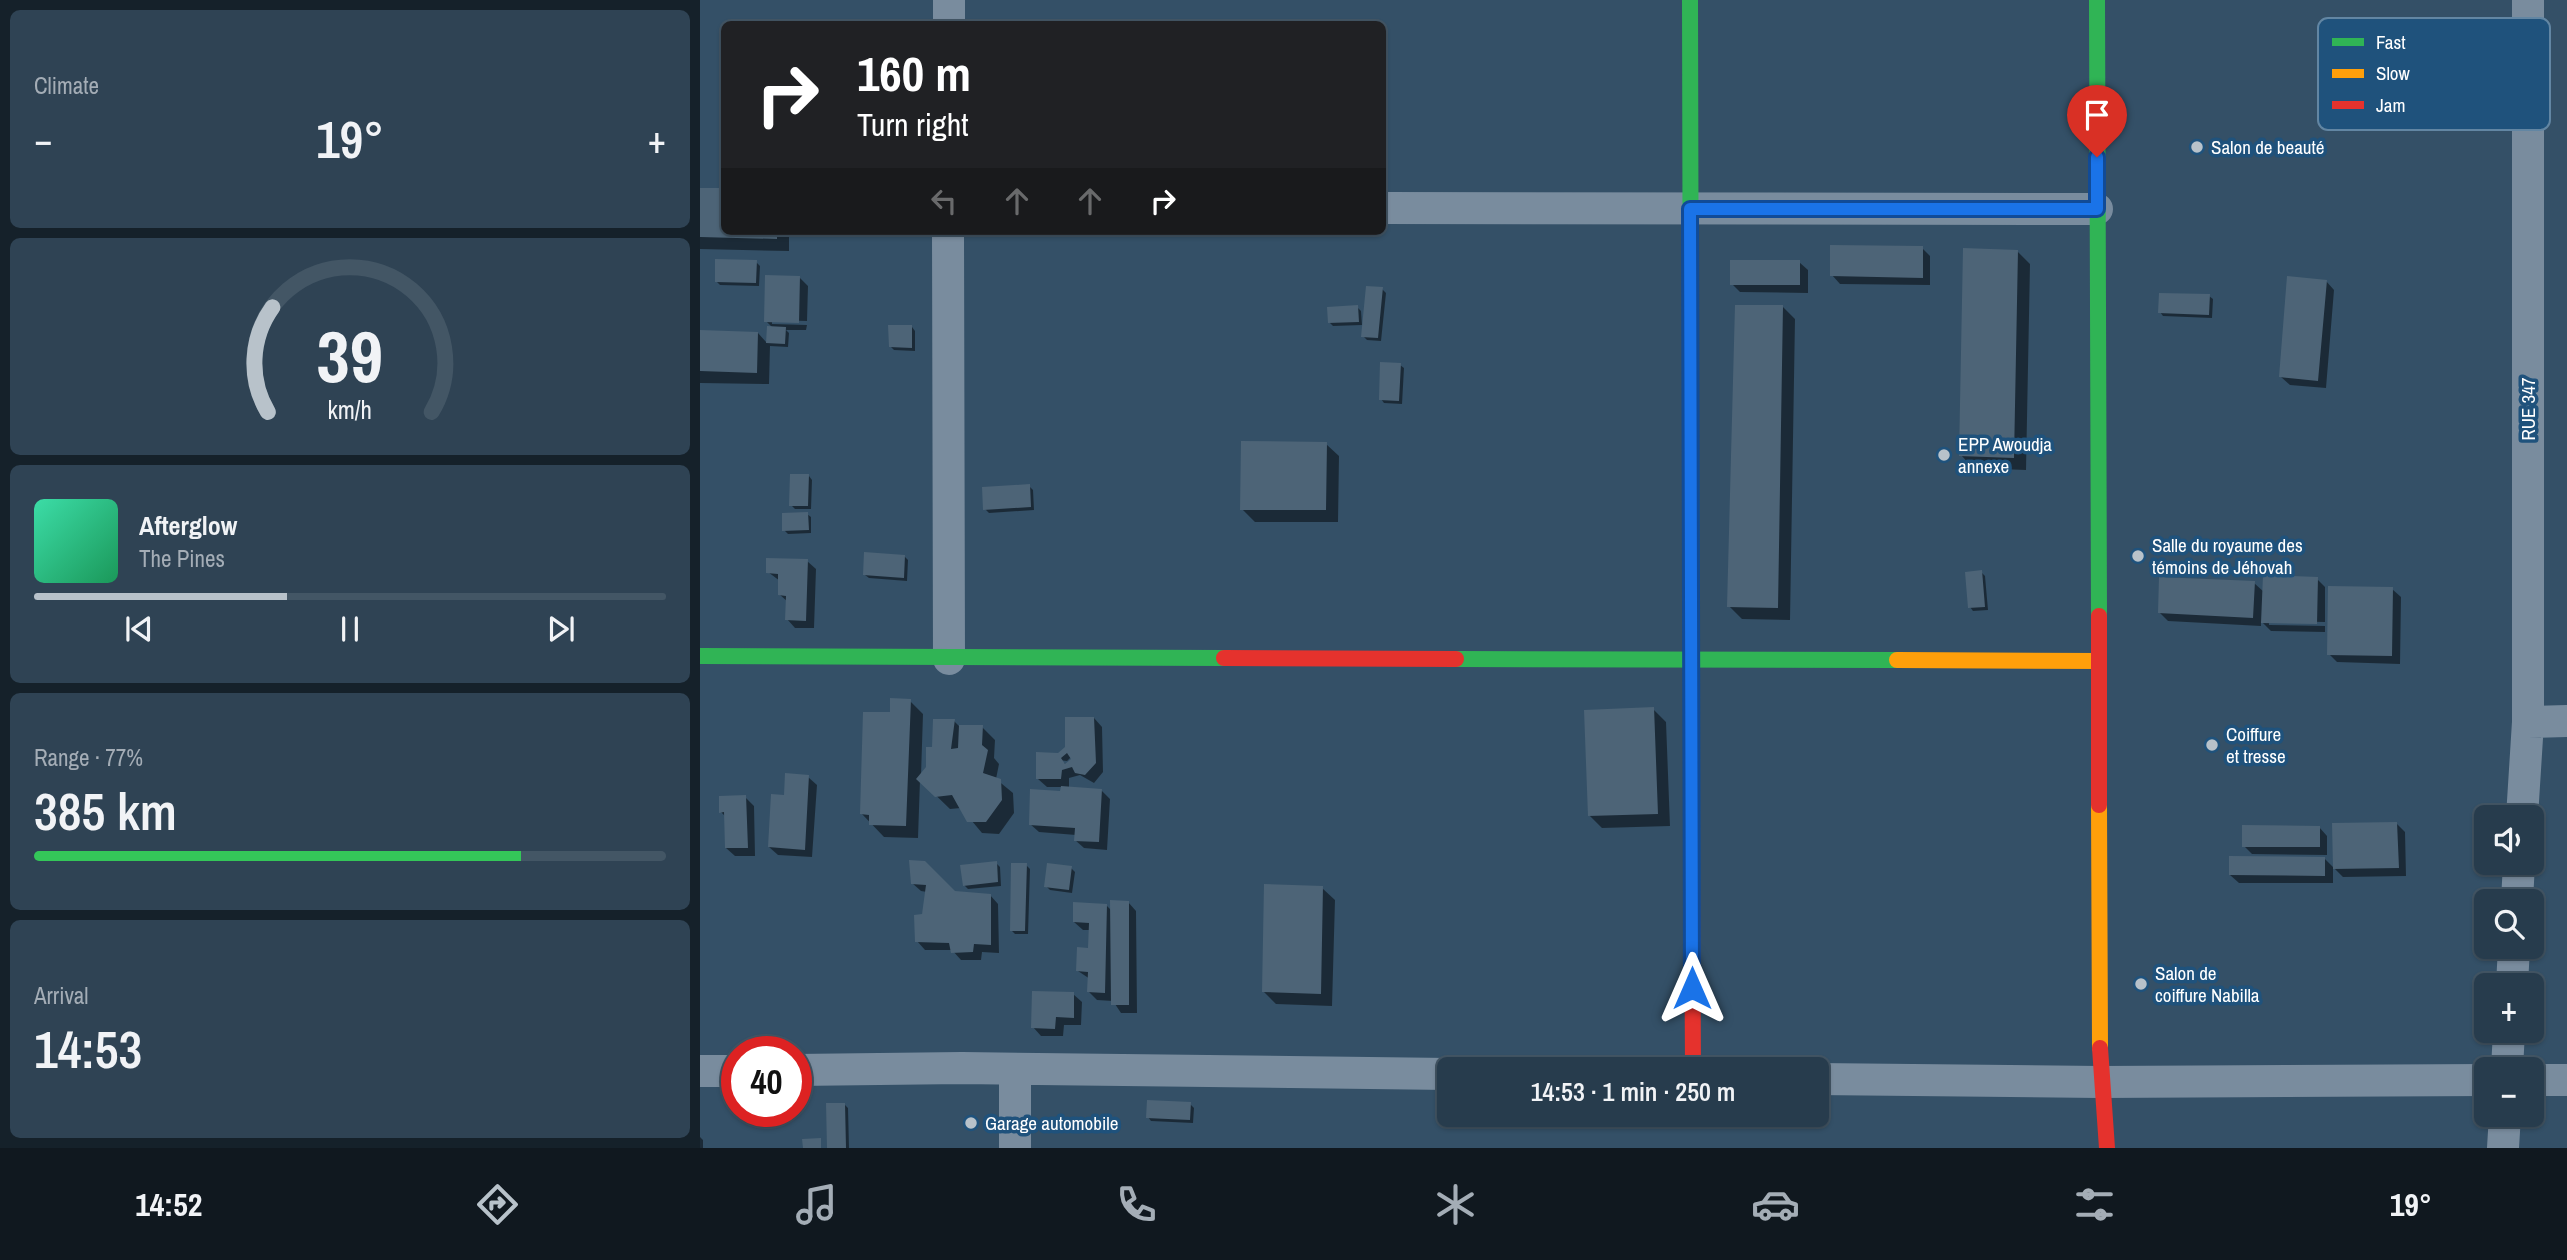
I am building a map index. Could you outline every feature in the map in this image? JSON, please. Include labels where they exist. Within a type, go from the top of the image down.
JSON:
[{"type":"street","points":[[949,0],[949,21]]},
{"type":"street","points":[[1690,0],[1693,1057]]},
{"type":"street","points":[[2097,0],[2100,1082],[2107,1148]]},
{"type":"street","name":"RUE 347","points":[[2528,0],[2528,18]]},
{"type":"street","name":"RUE 347","points":[[2523,805],[2528,722],[2528,130]]},
{"type":"street","points":[[1386,208],[2097,209]]},
{"type":"street","points":[[948,235],[949,659]]},
{"type":"street","points":[[700,656],[949,659],[2099,661]]},
{"type":"street","points":[[2528,722],[2567,721]]},
{"type":"street","points":[[812,1070],[1015,1069],[1437,1074]]},
{"type":"street","points":[[1015,1069],[1015,1148]]},
{"type":"street","points":[[700,1072],[721,1071]]},
{"type":"street","points":[[1829,1079],[2100,1082],[2474,1080]]},
{"type":"street","points":[[2544,1080],[2567,1080]]},
{"type":"street","points":[[2503,1148],[2504,1127]]},
{"type":"building","points":[[721,112],[721,171],[719,171]]},
{"type":"building","points":[[700,188],[721,188],[721,235],[777,235],[777,239],[700,237]]},
{"type":"building","points":[[1830,245],[1923,246],[1923,278],[1830,276]]},
{"type":"building","points":[[1963,248],[2018,250],[2014,458],[1959,456]]},
{"type":"building","points":[[715,259],[757,260],[756,283],[715,282]]},
{"type":"building","points":[[1730,260],[1800,260],[1800,285],[1730,285]]},
{"type":"building","points":[[765,275],[800,276],[799,323],[764,322]]},
{"type":"building","points":[[2287,276],[2327,280],[2318,381],[2279,377]]},
{"type":"building","points":[[1366,286],[1383,287],[1378,338],[1361,337]]},
{"type":"building","points":[[2159,293],[2210,294],[2209,315],[2158,313]]},
{"type":"building","points":[[1358,305],[1359,322],[1328,323],[1327,307]]},
{"type":"building","points":[[1735,305],[1783,305],[1778,608],[1727,607]]},
{"type":"building","points":[[888,325],[912,325],[912,348],[889,347]]},
{"type":"building","points":[[767,326],[786,327],[785,344],[766,343]]},
{"type":"building","points":[[700,330],[758,332],[757,373],[700,371]]},
{"type":"building","points":[[1380,362],[1401,363],[1399,401],[1379,400]]},
{"type":"building","points":[[1241,441],[1327,442],[1326,510],[1240,510]]},
{"type":"building","points":[[790,474],[809,474],[808,506],[789,506]]},
{"type":"building","points":[[1030,484],[1031,507],[983,510],[982,487]]},
{"type":"building","points":[[808,512],[809,530],[782,531],[782,513]]},
{"type":"building","points":[[864,552],[905,555],[904,578],[863,575]]},
{"type":"building","points":[[766,558],[808,559],[806,621],[785,620],[786,596],[778,595],[778,574],[766,573]]},
{"type":"building","points":[[1982,570],[1985,607],[1968,608],[1965,572]]},
{"type":"building","points":[[2263,575],[2318,577],[2317,624],[2261,623]]},
{"type":"building","points":[[2159,577],[2255,581],[2253,618],[2158,613]]},
{"type":"building","points":[[2328,586],[2393,587],[2392,656],[2327,655]]},
{"type":"building","points":[[890,698],[911,699],[906,826],[869,825],[869,815],[860,814],[863,712],[890,712]]},
{"type":"building","points":[[1654,707],[1658,814],[1588,816],[1584,710]]},
{"type":"building","points":[[1065,717],[1094,717],[1096,763],[1085,775],[1075,773],[1072,767],[1062,770],[1061,779],[1036,779],[1036,752],[1058,753],[1065,747]],"holes":[[[1067,753],[1071,759],[1065,764],[1061,758]]]},
{"type":"building","points":[[933,719],[955,719],[951,749],[958,748],[959,725],[983,725],[982,745],[988,750],[983,773],[1001,779],[1002,800],[986,822],[967,822],[952,795],[935,797],[916,779],[926,767],[926,747],[932,747]]},
{"type":"building","points":[[785,773],[809,775],[805,850],[768,847],[771,794],[784,795]]},
{"type":"building","points":[[1061,786],[1102,789],[1099,842],[1074,841],[1075,828],[1029,825],[1030,789],[1060,791]]},
{"type":"building","points":[[746,795],[748,848],[725,848],[724,812],[719,813],[719,796]]},
{"type":"building","points":[[2397,822],[2399,868],[2333,869],[2332,823]]},
{"type":"building","points":[[2242,825],[2320,826],[2320,847],[2242,847]]},
{"type":"building","points":[[2229,856],[2325,857],[2325,876],[2229,875]]},
{"type":"building","points":[[909,860],[925,861],[955,891],[991,894],[991,945],[974,944],[973,952],[951,953],[949,943],[915,942],[914,915],[922,914],[926,885],[911,884]]},
{"type":"building","points":[[997,861],[998,882],[963,886],[960,865]]},
{"type":"building","points":[[1011,863],[1027,863],[1025,931],[1010,931]]},
{"type":"building","points":[[1047,863],[1072,866],[1069,890],[1044,887]]},
{"type":"building","points":[[1264,884],[1323,886],[1321,994],[1262,992]]},
{"type":"building","points":[[1110,900],[1129,901],[1129,1005],[1111,1005]]},
{"type":"building","points":[[1073,902],[1107,904],[1105,993],[1087,992],[1088,972],[1076,971],[1077,947],[1088,948],[1089,923],[1073,922]]},
{"type":"building","points":[[1032,991],[1074,992],[1074,1018],[1056,1017],[1055,1029],[1031,1028]]},
{"type":"building","points":[[1147,1100],[1191,1102],[1190,1120],[1146,1118]]},
{"type":"building","points":[[826,1103],[845,1103],[846,1148],[827,1148]]},
{"type":"building","points":[[821,1138],[821,1148],[803,1148],[802,1139]]},
{"type":"traffic: fast","points":[[1690,0],[1692,878]]},
{"type":"traffic: fast","points":[[2097,0],[2099,616]]},
{"type":"traffic: fast","points":[[700,656],[1224,658]]},
{"type":"traffic: fast","points":[[1456,659],[1897,660]]},
{"type":"traffic: slow","points":[[1897,660],[2099,661]]},
{"type":"traffic: slow","points":[[2099,805],[2100,1048]]},
{"type":"traffic: jam","points":[[2099,616],[2099,805]]},
{"type":"traffic: jam","points":[[1224,658],[1456,659]]},
{"type":"traffic: jam","points":[[1692,878],[1693,1057]]},
{"type":"traffic: jam","points":[[2100,1048],[2107,1148]]},
{"type":"place","name":"Salon de beauté","points":[[2197,147]]},
{"type":"place","name":"EPP Awoudja annexe","points":[[1944,455]]},
{"type":"place","name":"Salle du royaume des témoins de Jéhovah","points":[[2138,556]]},
{"type":"place","name":"Coiffure et tresse","points":[[2212,745]]},
{"type":"place","name":"Salon de coiffure Nabilla","points":[[2141,984]]},
{"type":"place","name":"Garage automobile","points":[[971,1123]]},
{"type":"route","points":[[1692,988],[1690,209],[2097,209],[2097,157]]}]
